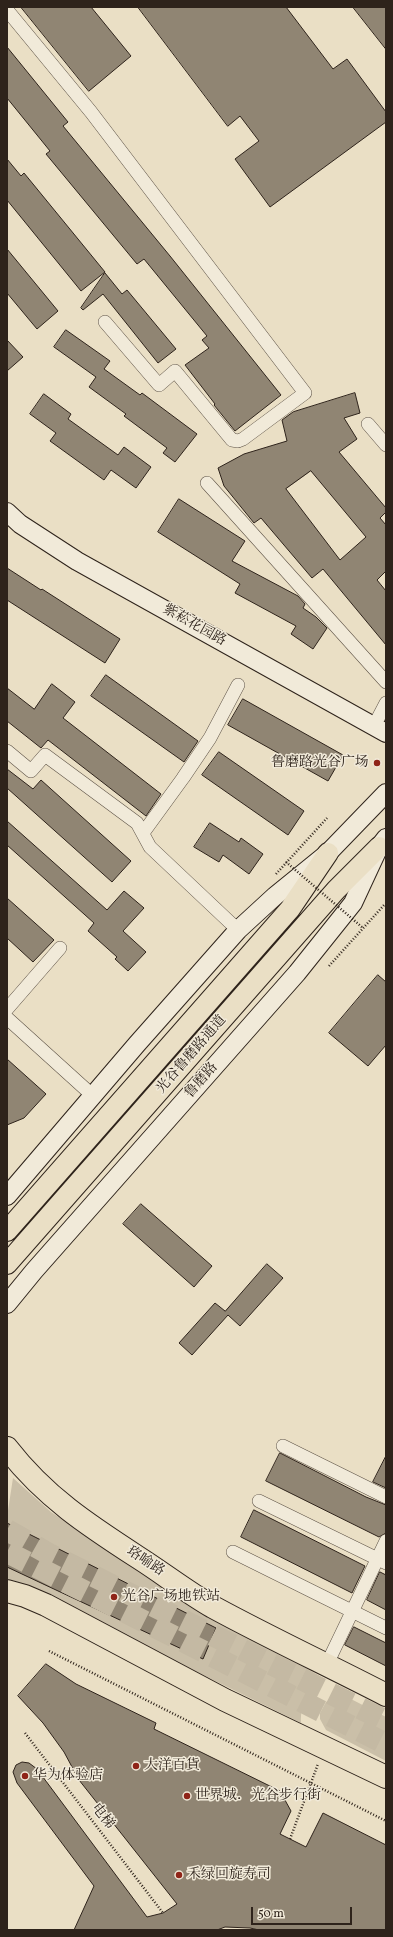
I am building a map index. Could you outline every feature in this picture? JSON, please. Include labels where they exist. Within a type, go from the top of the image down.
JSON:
[{"type":"highway","points":[[7,1447],[7,1456]]},
{"type":"highway","name":"珞喻路","points":[[7,1447],[25,1472],[44,1490],[96,1530],[211,1606],[283,1645],[327,1664],[386,1695]]},
{"type":"highway","points":[[7,1591],[25,1596],[46,1605],[225,1700],[311,1743],[326,1747],[386,1777]]},
{"type":"main road","name":"紫菘花园路","points":[[7,512],[20,524],[77,561],[380,730]]},
{"type":"main road","points":[[7,1196],[92,1096],[238,930],[275,896],[328,853],[386,793]]},
{"type":"main road","name":"光谷鲁磨路通道","points":[[7,1264],[336,890],[383,842]]},
{"type":"main road","name":"鲁磨路","points":[[7,1304],[14,1288],[297,973],[353,903],[383,842]]},
{"type":"main road","name":"光谷鲁磨路通道","points":[[7,1230],[290,909],[328,853]]},
{"type":"street","points":[[7,10],[91,112],[304,393],[243,439],[238,441],[232,440],[175,371],[159,385],[105,322]]},
{"type":"street","points":[[368,424],[386,445]]},
{"type":"street","points":[[207,483],[386,682]]},
{"type":"street","points":[[143,834],[210,738],[238,685]]},
{"type":"street","points":[[380,730],[386,703]]},
{"type":"street","points":[[7,751],[32,771],[45,755],[137,823],[150,847],[238,930]]},
{"type":"street","points":[[7,1009],[60,948]]},
{"type":"street","points":[[7,1018],[92,1096]]},
{"type":"street","points":[[283,1446],[386,1497]]},
{"type":"street","points":[[259,1501],[382,1561]]},
{"type":"street","points":[[327,1664],[353,1612],[382,1561],[386,1541]]},
{"type":"street","points":[[233,1552],[386,1628]]},
{"type":"path","points":[[327,818],[286,862],[364,928]]},
{"type":"path","points":[[329,966],[385,904]]},
{"type":"path","points":[[49,1651],[386,1821]]},
{"type":"path","name":"电梯","points":[[25,1733],[163,1913]]},
{"type":"path","points":[[290,1839],[326,1747]]},
{"type":"shaded area","points":[[13,1478],[51,1512],[166,1588],[325,1679],[314,1687],[307,1697],[302,1709],[301,1723],[7,1579],[7,1517]]},
{"type":"shaded area","points":[[336,1696],[349,1698],[386,1717],[386,1761],[326,1730],[320,1719],[320,1713],[326,1702]]},
{"type":"building","points":[[21,7],[91,7],[131,56],[89,91]]},
{"type":"building","points":[[138,7],[286,7],[333,69],[347,59],[386,112],[386,122],[270,207],[235,159],[259,141],[240,116],[228,126]]},
{"type":"building","points":[[353,7],[386,7],[386,49]]},
{"type":"building","points":[[7,47],[68,122],[63,126],[170,256],[281,395],[235,431],[185,365],[209,348],[202,340],[207,336],[144,259],[137,264],[46,154],[50,151],[7,98]]},
{"type":"building","points":[[7,159],[21,176],[24,173],[105,272],[81,291],[7,200]]},
{"type":"building","points":[[7,249],[58,311],[37,329],[7,293]]},
{"type":"building","points":[[105,273],[122,294],[127,290],[176,349],[158,363],[103,294],[83,310],[81,308]]},
{"type":"building","points":[[66,330],[110,361],[104,369],[140,395],[142,393],[197,434],[175,462],[163,453],[167,448],[124,416],[126,414],[89,387],[96,377],[54,347]]},
{"type":"building","points":[[7,340],[23,357],[7,371]]},
{"type":"building","points":[[355,393],[360,413],[344,418],[357,439],[339,452],[386,508],[386,512],[380,518],[386,525],[386,571],[377,580],[386,591],[386,645],[323,569],[312,578],[261,518],[254,523],[224,486],[218,468],[244,454],[287,441],[282,420],[293,412]],"holes":[[[311,471],[366,537],[340,560],[286,489]]]},
{"type":"building","points":[[44,394],[71,414],[68,419],[118,455],[124,447],[151,467],[136,488],[111,470],[104,480],[50,441],[56,433],[30,414]]},
{"type":"building","points":[[179,499],[245,541],[232,561],[298,596],[305,604],[303,608],[316,617],[327,628],[313,649],[291,634],[296,626],[235,593],[240,584],[158,532]]},
{"type":"building","points":[[7,568],[120,639],[105,663],[7,600]]},
{"type":"building","points":[[106,675],[198,741],[184,762],[91,696]]},
{"type":"building","points":[[52,684],[75,702],[63,718],[161,794],[146,816],[48,740],[41,748],[7,721],[7,688],[34,709]]},
{"type":"building","points":[[243,699],[343,755],[328,781],[228,725]]},
{"type":"building","points":[[219,752],[304,811],[288,835],[202,775]]},
{"type":"building","points":[[7,769],[33,789],[41,780],[131,861],[112,882],[7,788]]},
{"type":"building","points":[[7,821],[107,910],[124,891],[144,908],[123,931],[146,952],[128,971],[115,959],[117,957],[88,931],[94,923],[7,845]]},
{"type":"building","points":[[210,823],[239,842],[241,838],[263,854],[249,874],[223,855],[219,862],[194,847]]},
{"type":"building","points":[[7,898],[54,940],[33,962],[7,938]]},
{"type":"building","points":[[378,975],[386,982],[386,1045],[368,1066],[329,1033]]},
{"type":"building","points":[[7,1059],[46,1094],[24,1118],[7,1125]]},
{"type":"building","points":[[141,1204],[212,1266],[194,1287],[123,1224]]},
{"type":"building","points":[[267,1264],[283,1278],[240,1326],[228,1315],[192,1355],[179,1343],[215,1303],[225,1311]]},
{"type":"building","points":[[280,1453],[366,1497],[386,1505],[386,1533],[379,1537],[266,1481]]},
{"type":"building","points":[[386,1456],[386,1488],[373,1482]]},
{"type":"building","points":[[254,1510],[365,1566],[352,1593],[241,1537]]},
{"type":"building","name":"光谷广场地铁站","points":[[7,1523],[216,1628],[203,1659],[7,1567]]},
{"type":"building","points":[[380,1572],[386,1575],[386,1610],[367,1600]]},
{"type":"building","points":[[354,1627],[386,1643],[386,1666],[345,1645]]},
{"type":"building","name":"世界城．光谷步行街","points":[[46,1664],[76,1684],[156,1723],[154,1729],[280,1791],[291,1811],[280,1834],[306,1847],[323,1813],[386,1845],[386,1930],[259,1930],[250,1928],[225,1927],[217,1930],[74,1930],[94,1886],[17,1783],[13,1772],[16,1765],[22,1762],[29,1763],[37,1769],[147,1917],[163,1913],[177,1904],[79,1780],[64,1752],[43,1723],[18,1696]]},
{"type":"tunnel","points":[[7,1530],[49,1554],[386,1721]]},
{"type":"tunnel","points":[[7,1552],[386,1744]]},
{"type":"place","name":"鲁磨路光谷广场","points":[[377,763]]},
{"type":"place","name":"光谷广场地铁站","points":[[114,1597]]},
{"type":"place","name":"大洋百貨","points":[[136,1766]]},
{"type":"place","name":"华为体验店","points":[[25,1776]]},
{"type":"place","name":"世界城．光谷步行街","points":[[187,1796]]},
{"type":"place","name":"禾绿回旋寿司","points":[[179,1875]]}]
